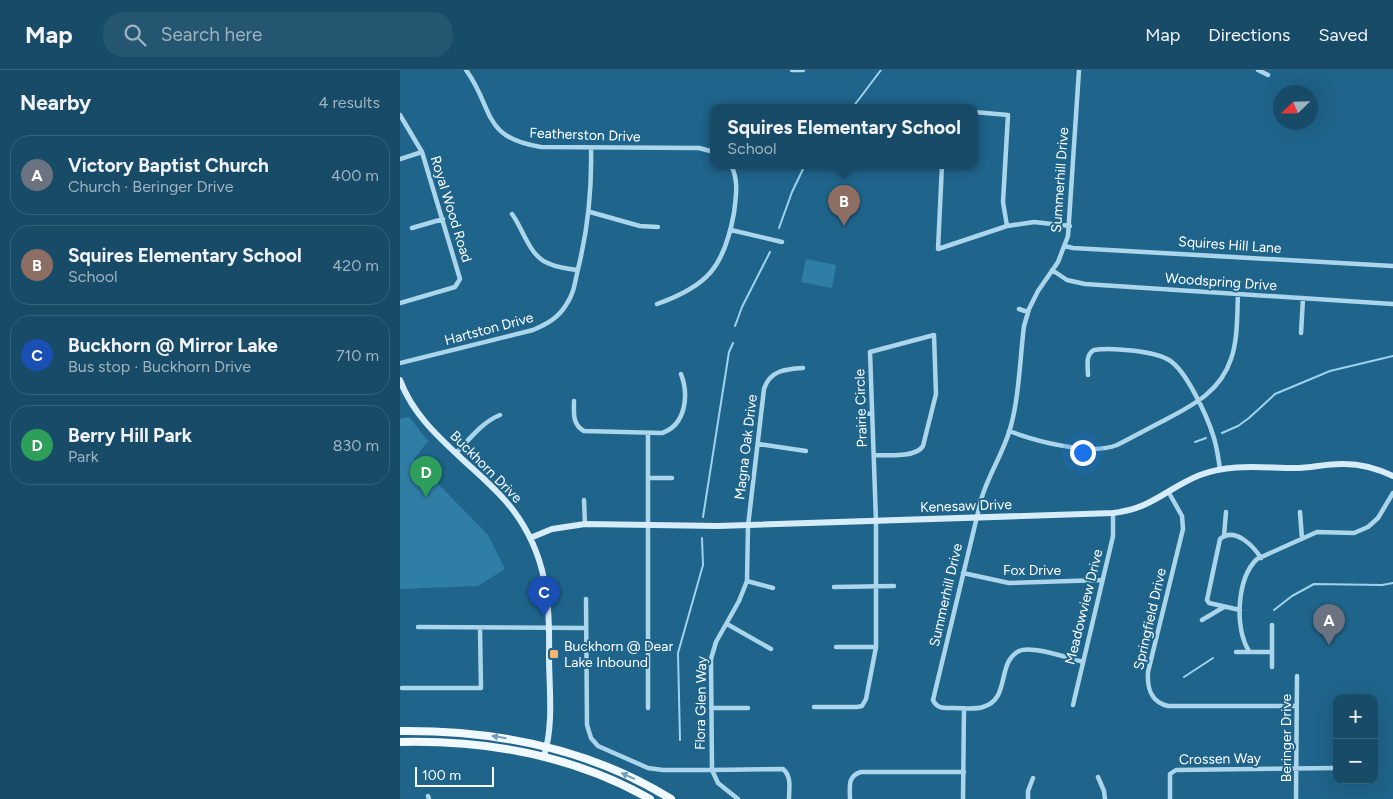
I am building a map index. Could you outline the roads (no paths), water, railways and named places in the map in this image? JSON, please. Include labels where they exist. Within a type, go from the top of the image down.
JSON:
[{"type":"main road","points":[[400,731],[467,733],[547,746],[592,760],[625,774],[671,799]]},
{"type":"main road","points":[[400,742],[481,745],[544,756],[603,776],[650,799]]},
{"type":"street","name":"Featherston Drive","points":[[466,70],[475,84],[487,114],[495,126],[506,136],[526,145],[591,148],[699,148],[710,151]]},
{"type":"street","points":[[792,70],[802,70]]},
{"type":"street","name":"Summerhill Drive","points":[[1079,70],[1070,226],[1065,246],[1038,291],[1028,312],[1024,326],[1010,431],[983,491],[933,698],[934,702],[939,707],[981,708],[994,701],[1002,687],[1009,661],[1020,651],[1031,650],[1082,662]]},
{"type":"street","points":[[1258,70],[1268,75]]},
{"type":"street","points":[[978,112],[1008,115],[1003,202],[1008,226]]},
{"type":"street","name":"Royal Wood Road","points":[[400,115],[422,152],[460,274],[459,282],[455,287],[400,303]]},
{"type":"street","name":"Hartston Drive","points":[[400,363],[516,334],[542,326],[558,316],[567,305],[574,289],[590,212],[591,148]]},
{"type":"street","points":[[400,159],[422,152]]},
{"type":"street","points":[[657,304],[691,290],[707,276],[722,256],[731,230],[737,189],[733,169]]},
{"type":"street","points":[[942,169],[938,249],[1008,226],[1034,222],[1070,226]]},
{"type":"street","points":[[590,212],[640,226],[658,227]]},
{"type":"street","points":[[512,214],[522,228],[533,252],[538,257],[551,265],[578,270]]},
{"type":"street","points":[[412,228],[443,219]]},
{"type":"street","points":[[731,230],[782,242]]},
{"type":"street","name":"Squires Hill Lane","points":[[1065,246],[1073,248],[1393,266]]},
{"type":"street","name":"Woodspring Drive","points":[[1052,270],[1067,280],[1085,284],[1393,304]]},
{"type":"street","points":[[1010,431],[1044,442],[1092,449],[1108,448],[1198,402],[1217,384],[1228,368],[1232,358],[1236,334],[1238,294]]},
{"type":"street","points":[[1301,333],[1303,298]]},
{"type":"street","points":[[1019,309],[1028,312]]},
{"type":"street","name":"Prairie Circle","points":[[814,707],[862,706],[866,699],[876,647],[876,521],[870,352],[934,335],[936,394],[924,446],[921,451],[912,454],[874,455]]},
{"type":"street","points":[[1088,375],[1088,357],[1094,350],[1152,354],[1168,360],[1182,373],[1198,402],[1214,437],[1220,469]]},
{"type":"street","name":"Magna Oak Drive","points":[[748,526],[762,400],[766,383],[776,373],[788,369],[803,368]]},
{"type":"street","points":[[574,401],[575,422],[577,427],[584,431],[648,433],[668,431],[678,423],[681,417],[685,389],[681,374]]},
{"type":"street","name":"Buckhorn Drive","points":[[400,380],[420,417],[513,510],[530,538],[539,558],[545,581],[550,627],[549,735],[544,756]]},
{"type":"street","points":[[862,413],[872,414]]},
{"type":"street","points":[[456,453],[484,424],[500,415]]},
{"type":"street","points":[[648,433],[646,525],[648,708]]},
{"type":"street","points":[[758,444],[806,451]]},
{"type":"street","name":"Kenesaw Drive","points":[[530,538],[552,529],[585,524],[748,526],[976,517],[1113,514],[1143,506],[1200,475],[1220,469],[1250,466],[1303,468],[1344,464],[1367,467],[1393,476]]},
{"type":"street","points":[[648,478],[672,478]]},
{"type":"street","name":"Springfield Drive","points":[[1169,493],[1182,516],[1183,529],[1148,672],[1148,687],[1154,699],[1168,706],[1297,706]]},
{"type":"street","points":[[1249,651],[1241,629],[1240,610],[1246,574],[1251,566],[1261,558],[1317,532],[1354,533],[1368,527],[1378,518],[1393,493]]},
{"type":"street","points":[[584,500],[585,524]]},
{"type":"street","points":[[1224,536],[1226,512]]},
{"type":"street","points":[[1300,512],[1302,539]]},
{"type":"street","name":"Meadowview Drive","points":[[1073,705],[1113,536],[1113,514]]},
{"type":"street","name":"Flora Glen Way","points":[[712,770],[711,659],[716,642],[744,592],[747,582],[748,526]]},
{"type":"street","points":[[1240,610],[1210,603],[1206,597],[1220,539],[1224,536],[1232,535],[1241,538],[1252,545],[1261,558]]},
{"type":"street","name":"Fox Drive","points":[[963,573],[1009,583],[1102,580]]},
{"type":"street","points":[[747,582],[773,588]]},
{"type":"street","points":[[834,587],[894,586]]},
{"type":"street","points":[[586,599],[587,725],[594,743],[648,768],[663,770],[782,769],[787,773],[790,781],[789,799]]},
{"type":"street","points":[[1202,620],[1224,607]]},
{"type":"street","points":[[726,624],[771,650]]},
{"type":"street","points":[[1272,625],[1272,667]]},
{"type":"street","points":[[418,627],[586,628]]},
{"type":"street","points":[[402,688],[481,688],[480,628]]},
{"type":"street","points":[[836,647],[876,647]]},
{"type":"street","points":[[1236,652],[1271,652]]},
{"type":"street","name":"Beringer Drive","points":[[1296,799],[1297,676]]},
{"type":"street","points":[[711,708],[748,708]]},
{"type":"street","points":[[963,799],[964,708]]},
{"type":"street","points":[[1297,769],[1333,768]]},
{"type":"street","name":"Crossen Way","points":[[1170,799],[1170,774],[1176,770],[1297,769]]},
{"type":"street","points":[[712,770],[718,783],[738,799]]},
{"type":"street","points":[[850,799],[852,778],[861,772],[964,772]]},
{"type":"street","points":[[1098,777],[1105,799]]},
{"type":"street","points":[[1028,799],[1028,791],[1033,778]]},
{"type":"waterway","points":[[855,104],[881,70]]},
{"type":"waterway","points":[[779,228],[792,192],[803,169]]},
{"type":"waterway","points":[[735,326],[742,307],[770,252]]},
{"type":"waterway","points":[[703,517],[729,352],[733,343]]},
{"type":"waterway","points":[[1222,433],[1238,426],[1249,418],[1275,394],[1330,371],[1393,356]]},
{"type":"waterway","points":[[1195,442],[1206,438]]},
{"type":"waterway","points":[[680,740],[678,653],[703,565],[702,538]]},
{"type":"waterway","points":[[1274,610],[1292,596],[1314,584],[1382,585],[1393,583]]},
{"type":"waterway","points":[[1184,677],[1213,658]]},
{"type":"place","name":"Squires Elementary School","points":[[844,226]]},
{"type":"place","name":"Berry Hill Park","points":[[426,497]]},
{"type":"place","name":"Buckhorn @ Mirror Lake","points":[[544,617]]},
{"type":"place","name":"Victory Baptist Church","points":[[1329,645]]},
{"type":"place","name":"Buckhorn @ Dear Lake Inbound","points":[[554,654]]}]
